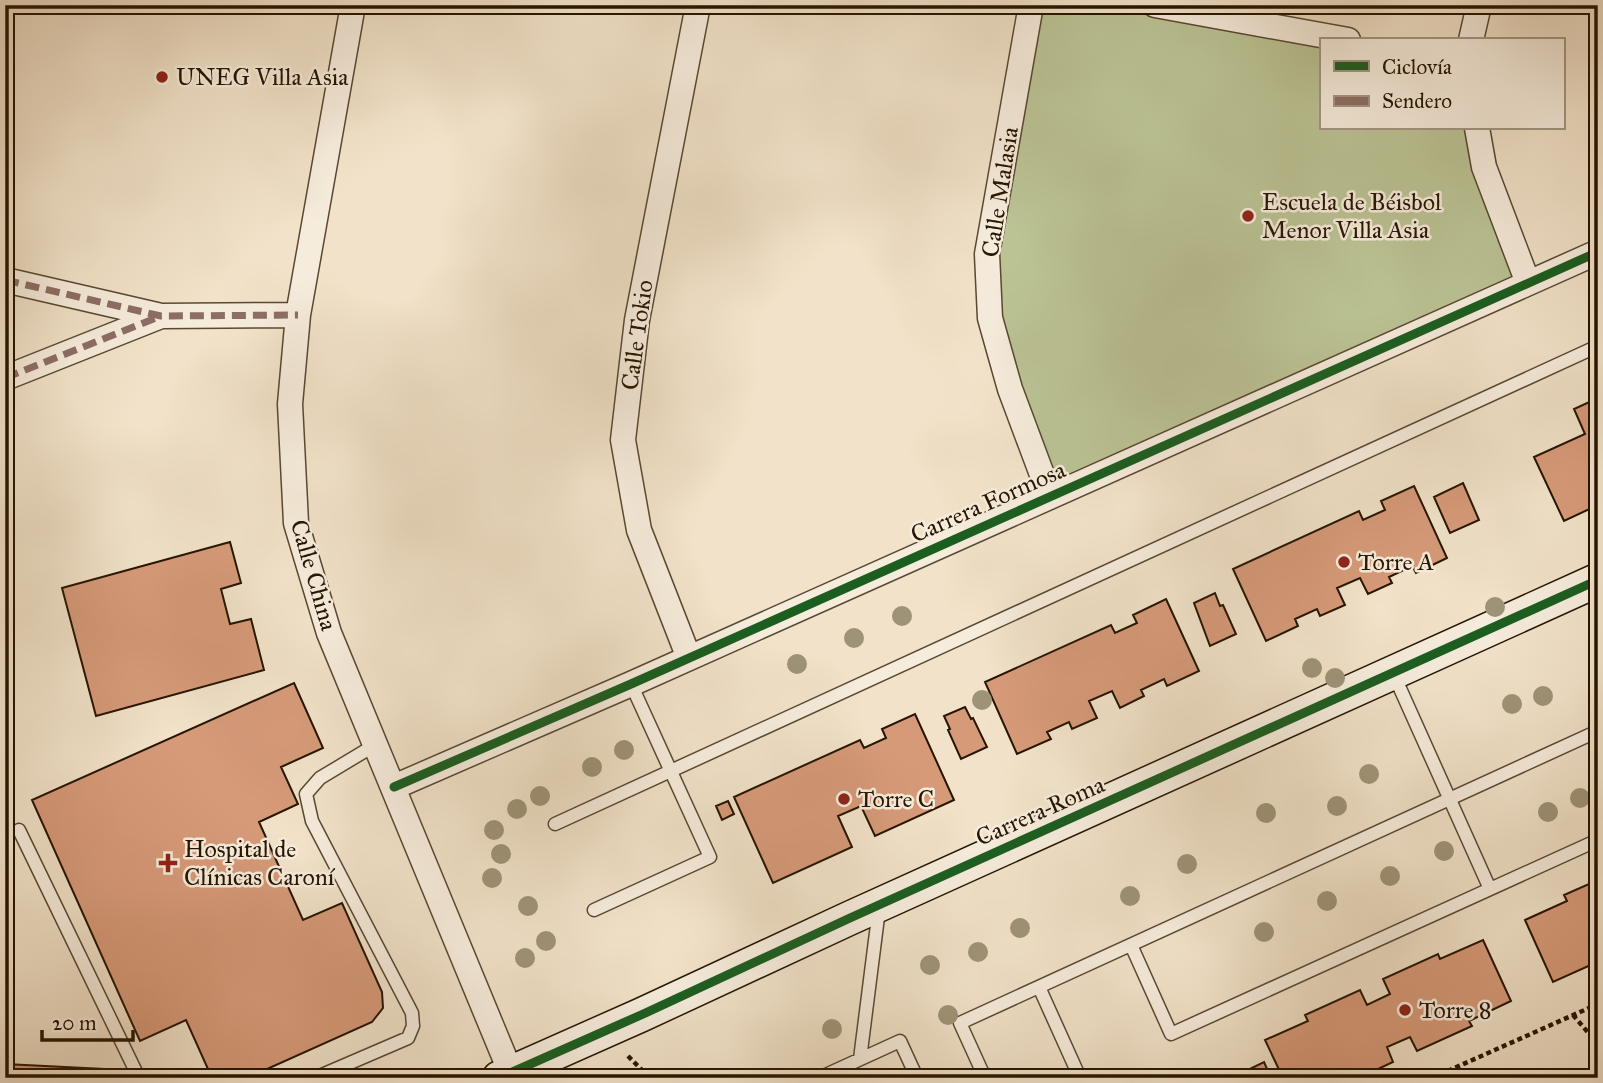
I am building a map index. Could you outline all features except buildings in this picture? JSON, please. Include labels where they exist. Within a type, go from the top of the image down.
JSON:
[{"type":"street","name":"Calle China","points":[[354,5],[298,315],[290,404],[296,523],[329,633],[394,787],[508,1076]]},
{"type":"street","name":"Calle Tokio","points":[[689,658],[639,530],[623,440],[637,320],[698,5]]},
{"type":"street","name":"Calle Malasia","points":[[1031,5],[987,254],[990,318],[1010,388],[1050,496]]},
{"type":"street","points":[[1155,5],[1337,38]]},
{"type":"street","points":[[1471,38],[1479,5]]},
{"type":"street","points":[[1477,130],[1484,167],[1528,283]]},
{"type":"street","name":"Carrera Formosa","points":[[394,787],[631,684],[1598,252]]},
{"type":"street","points":[[5,280],[161,316],[298,315]]},
{"type":"street","points":[[5,378],[161,316]]},
{"type":"street","name":"Carrera Roma","points":[[508,1076],[1598,580]]},
{"type":"lane","points":[[555,824],[1598,346]]},
{"type":"lane","points":[[1394,673],[1490,888]]},
{"type":"lane","points":[[594,910],[710,857],[631,684]]},
{"type":"lane","points":[[985,1078],[960,1023],[1598,732]]},
{"type":"lane","points":[[315,1078],[408,1038],[413,1026],[412,1013],[312,821],[306,794],[320,779],[375,745]]},
{"type":"lane","points":[[19,830],[139,1078]]},
{"type":"lane","points":[[1131,945],[1171,1034],[1598,840]]},
{"type":"lane","points":[[860,1059],[879,905]]},
{"type":"lane","points":[[1039,987],[1080,1078]]},
{"type":"lane","points":[[819,1078],[900,1041],[917,1078]]},
{"type":"path","points":[[1432,1078],[1598,1004]]},
{"type":"path","points":[[1573,1015],[1598,1044]]},
{"type":"green space","name":"Escuela de Béisbol Menor Villa Asia","points":[[1038,5],[1120,5],[1320,42],[1320,130],[1472,130],[1521,281],[1052,488],[996,317],[993,257]]},
{"type":"marked path","points":[[5,280],[161,316],[298,315]]},
{"type":"marked path","points":[[5,378],[161,316]]},
{"type":"cycle path","points":[[394,787],[631,684],[1598,252]]},
{"type":"cycle path","points":[[499,1078],[1598,580]]},
{"type":"place","name":"UNEG Villa Asia","points":[[162,77]]},
{"type":"place","name":"Escuela de Béisbol Menor Villa Asia","points":[[1248,216]]},
{"type":"place","name":"Torre A","points":[[1344,562]]},
{"type":"place","name":"Torre C","points":[[844,799]]},
{"type":"place","name":"Hospital de Clínicas Caroní","points":[[168,863]]},
{"type":"place","name":"Torre 8","points":[[1405,1010]]}]
